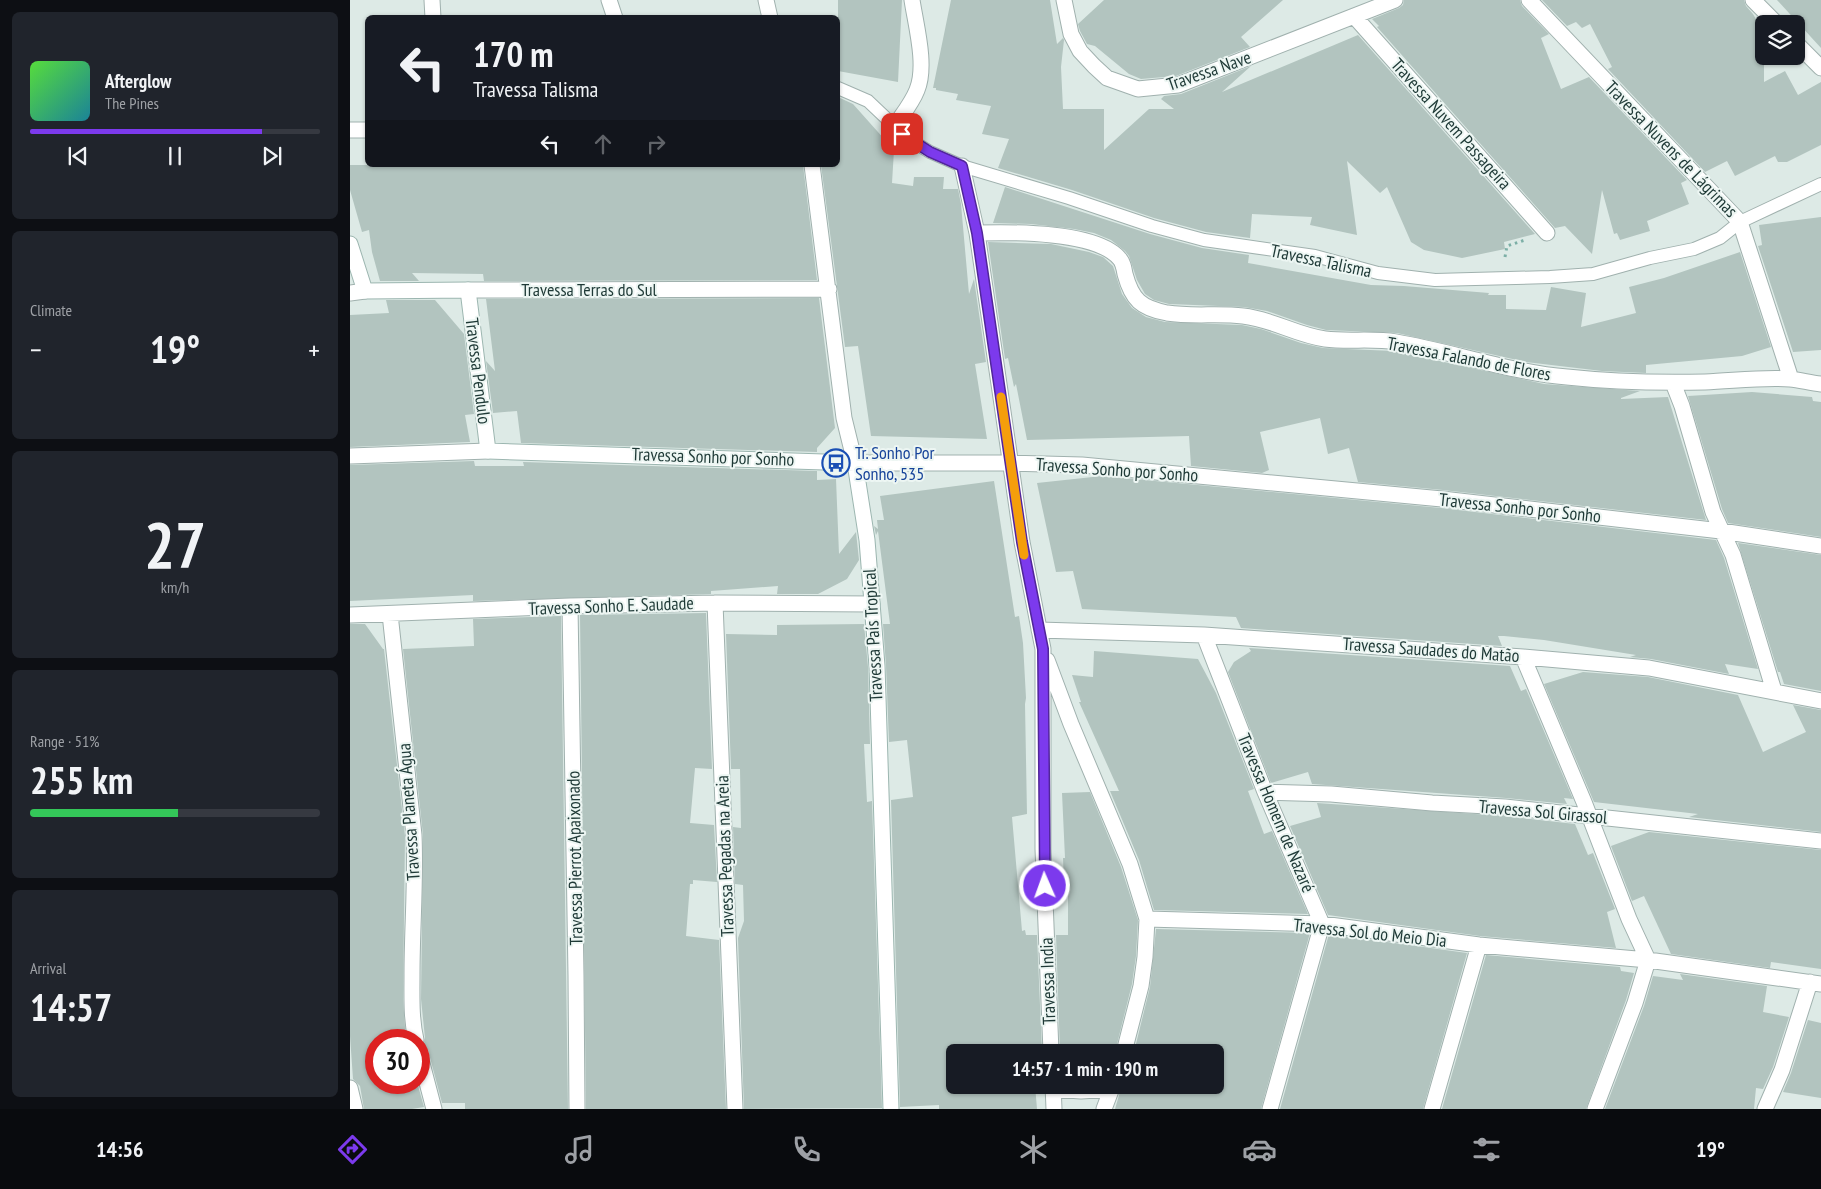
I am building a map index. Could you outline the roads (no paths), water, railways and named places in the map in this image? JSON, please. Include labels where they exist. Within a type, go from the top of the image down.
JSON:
[{"type":"street","points":[[432,0],[433,15]]},
{"type":"street","points":[[609,0],[614,15]]},
{"type":"street","points":[[766,0],[769,15]]},
{"type":"street","points":[[894,127],[917,90],[920,77],[920,60],[912,0]]},
{"type":"street","name":"Travessa Nave","points":[[1064,0],[1071,34],[1080,51],[1107,78],[1138,89],[1178,86],[1395,0]]},
{"type":"street","name":"Travessa Nuvens de Lágrimas","points":[[1529,0],[1740,222],[1791,379]]},
{"type":"street","points":[[1753,0],[1768,15]]},
{"type":"street","name":"Travessa Nuvem Passageira","points":[[1354,16],[1547,233]]},
{"type":"street","points":[[1805,52],[1821,68]]},
{"type":"street","points":[[350,130],[365,130]]},
{"type":"street","name":"Travessa India","points":[[962,166],[977,233],[1022,542],[1043,649],[1043,849],[1051,1044]]},
{"type":"street","name":"Travessa País Tropical","points":[[812,167],[844,418],[855,462],[867,540],[877,666],[891,1109]]},
{"type":"street","name":"Travessa Falando de Flores","points":[[977,233],[992,231],[1018,232],[1069,237],[1103,246],[1122,260],[1131,293],[1136,300],[1151,309],[1168,313],[1243,316],[1270,322],[1299,334],[1326,339],[1393,342],[1445,351],[1476,361],[1510,368],[1564,377],[1616,382],[1673,383],[1791,379],[1821,384]]},
{"type":"street","points":[[350,244],[358,292]]},
{"type":"street","name":"Travessa Terras do Sul","points":[[358,292],[829,289]]},
{"type":"street","name":"Travessa Pendulo","points":[[468,290],[488,451]]},
{"type":"street","points":[[1673,383],[1682,406],[1707,495],[1720,531],[1733,555],[1774,691]]},
{"type":"street","name":"Travessa Sonho por Sonho","points":[[350,456],[488,451],[855,462],[1082,465],[1451,500],[1720,531],[1821,546]]},
{"type":"street","name":"Travessa Sonho E. Saudade","points":[[350,615],[570,606],[715,603],[872,604]]},
{"type":"street","name":"Travessa Pegadas na Areia","points":[[715,603],[735,1109]]},
{"type":"street","name":"Travessa Pierrot Apaixonado","points":[[570,606],[576,975],[576,1109]]},
{"type":"street","name":"Travessa Planeta Água","points":[[390,614],[416,866],[412,956],[412,1015],[414,1029]]},
{"type":"street","name":"Travessa Saudades do Matão","points":[[1038,630],[1204,635],[1523,657],[1649,668],[1821,701]]},
{"type":"street","name":"Travessa Homem de Nazaré","points":[[1204,635],[1265,792],[1322,924]]},
{"type":"street","points":[[1043,649],[1071,724],[1130,864],[1147,920],[1141,986],[1126,1044]]},
{"type":"street","points":[[1523,657],[1589,816],[1629,919],[1648,960],[1635,1003],[1595,1109]]},
{"type":"street","name":"Travessa Sol Girassol","points":[[1265,792],[1331,794],[1589,816],[1821,841]]},
{"type":"street","name":"Travessa Sol do Meio Dia","points":[[1147,920],[1322,924],[1479,945],[1648,960],[1816,983]]},
{"type":"street","points":[[1270,1109],[1322,924]]},
{"type":"street","points":[[1432,1109],[1479,945]]},
{"type":"street","points":[[1765,1109],[1816,983]]},
{"type":"street","points":[[350,1088],[355,1109]]},
{"type":"street","points":[[430,1094],[434,1109]]},
{"type":"street","points":[[1053,1094],[1054,1109]]},
{"type":"street","points":[[1104,1109],[1109,1094]]},
{"type":"lane","name":"Travessa Talisma","points":[[840,89],[868,101],[907,138],[930,152],[962,166],[1069,198],[1152,226],[1204,240],[1315,256],[1388,274],[1435,280],[1593,274],[1650,258],[1694,249],[1720,238],[1740,222],[1821,184]]},
{"type":"place","name":"Tr. Sonho Por Sonho, 535","points":[[836,463]]}]
